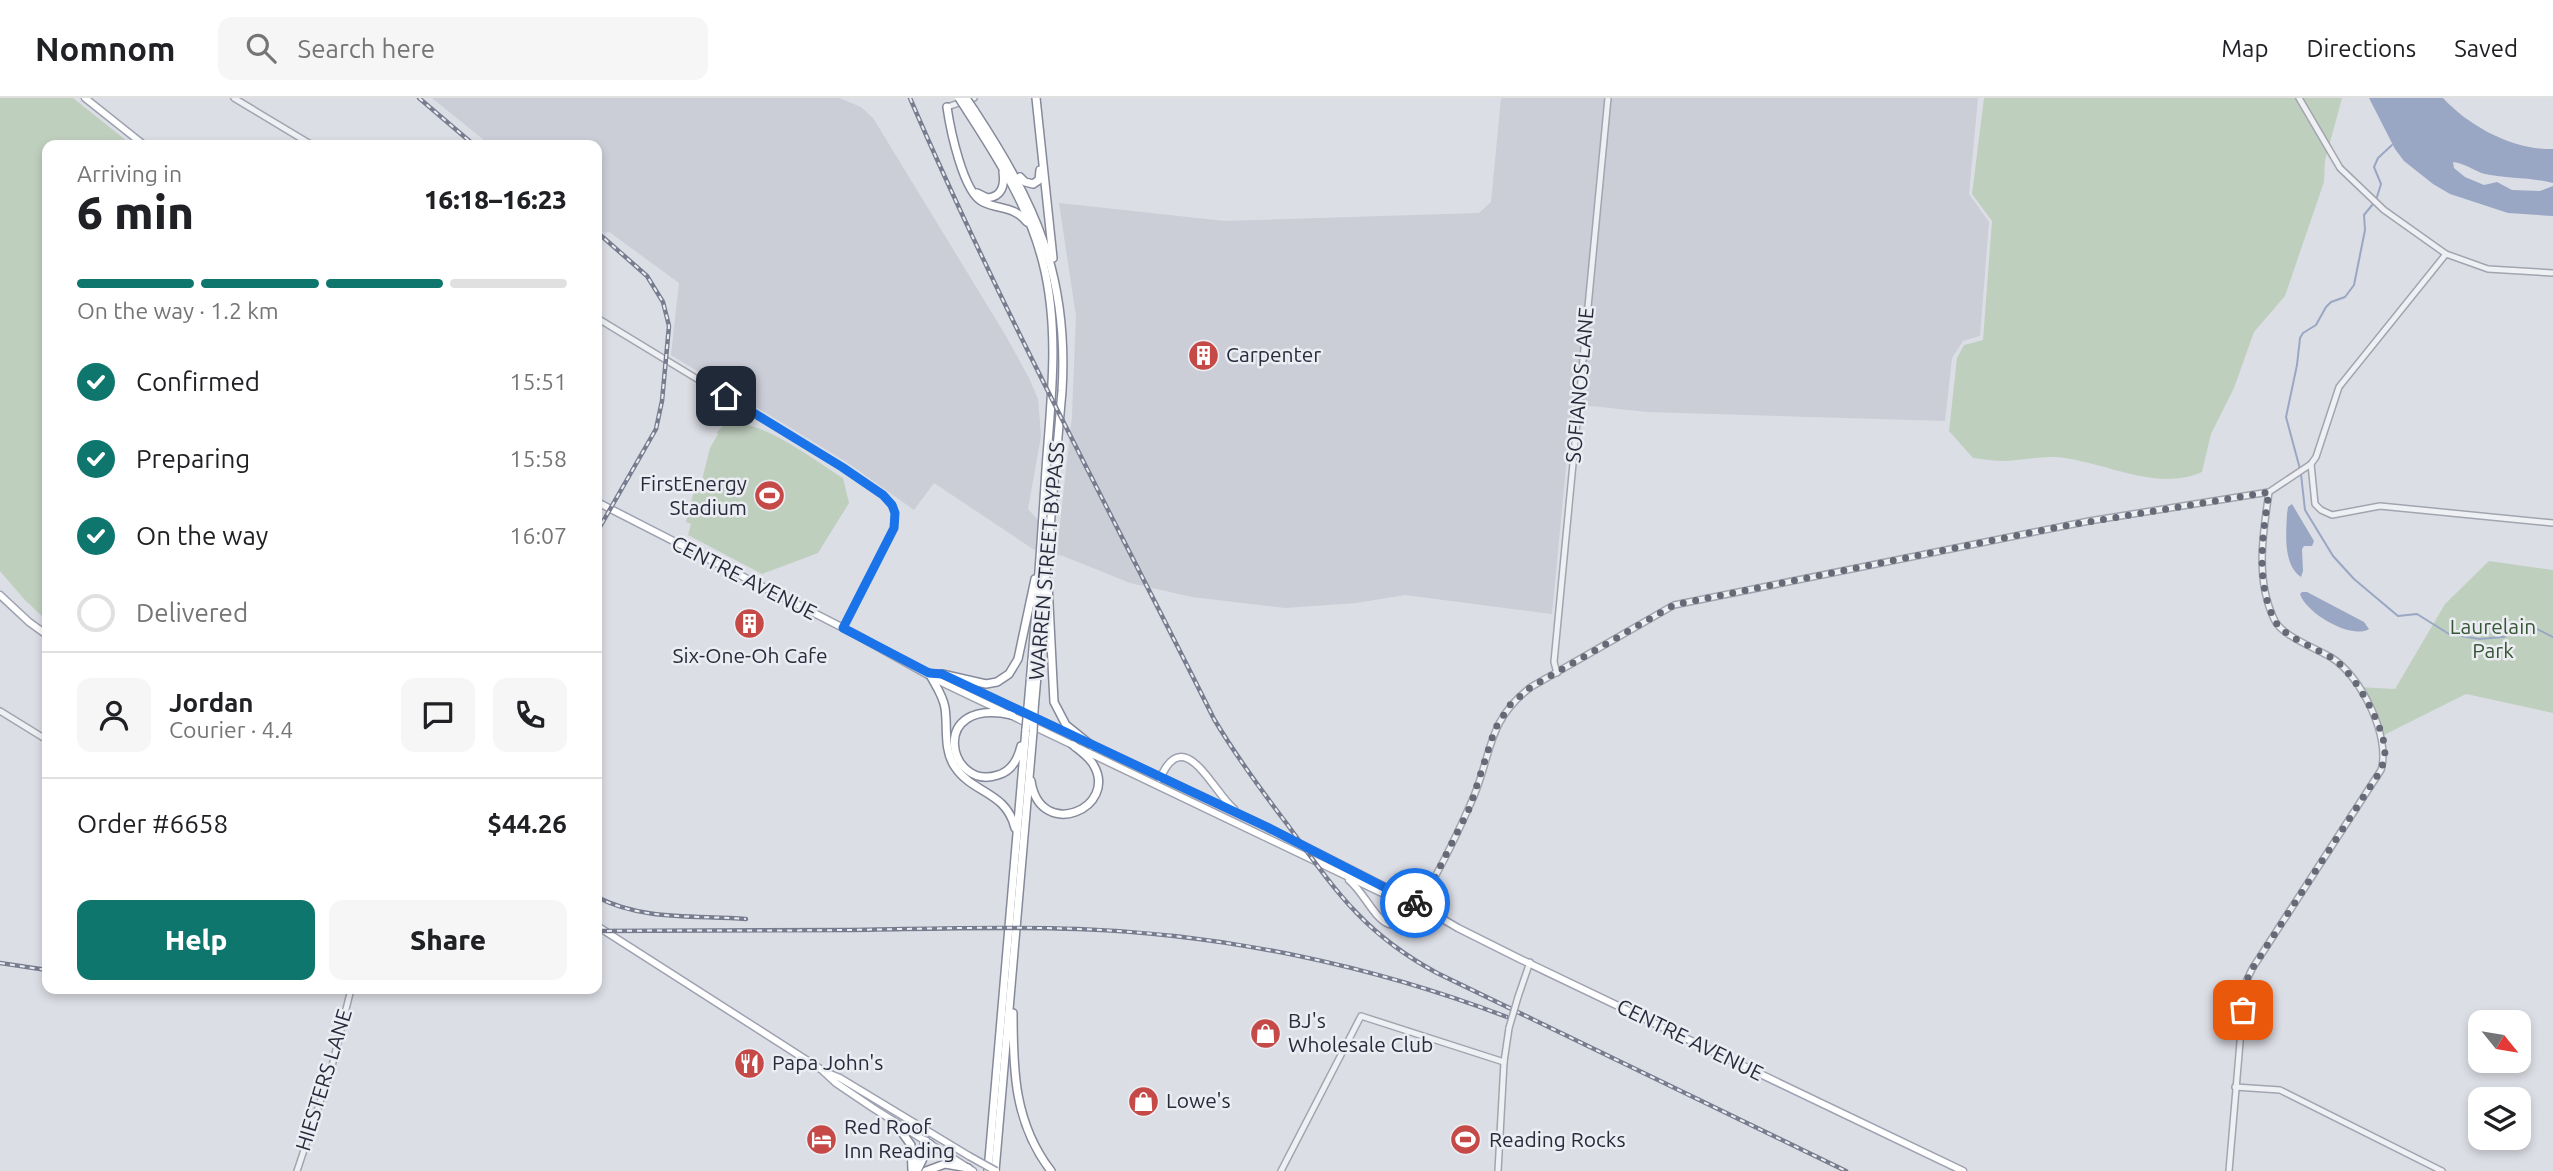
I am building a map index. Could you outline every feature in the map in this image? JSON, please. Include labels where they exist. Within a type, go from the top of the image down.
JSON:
[{"type":"highway","name":"WARREN STREET BYPASS","points":[[959,98],[1010,166],[1036,218],[1057,287],[1063,359],[988,1171]]},
{"type":"highway","name":"WARREN STREET BYPASS","points":[[966,98],[1018,194],[1034,234],[1047,281],[1053,330],[1047,519]]},
{"type":"highway","points":[[1010,166],[1028,184],[1039,180],[1034,98]]},
{"type":"highway","points":[[1034,98],[1057,287]]},
{"type":"highway","points":[[947,107],[973,186],[984,197],[994,197],[1003,187],[998,158]]},
{"type":"highway","points":[[947,107],[971,192],[984,203],[1017,212],[1034,234]]},
{"type":"highway","points":[[942,674],[986,684],[1001,680],[1012,671],[1018,659],[1043,564]]},
{"type":"highway","points":[[1043,564],[1051,606],[1054,702],[1066,725],[1092,746]]},
{"type":"highway","points":[[929,673],[944,702],[947,749],[952,764],[962,776],[1006,807],[1013,820],[1017,839]]},
{"type":"highway","points":[[1012,715],[980,712],[963,722],[955,745],[957,757],[965,768],[972,774],[985,777],[1006,772],[1017,760],[1029,730]]},
{"type":"highway","name":"WARREN STREET BYPASS","points":[[996,1171],[1030,767],[1029,730]]},
{"type":"highway","points":[[1030,767],[1034,793],[1044,807],[1064,815],[1081,810],[1093,798],[1097,777],[1092,764],[1073,745]]},
{"type":"highway","points":[[1013,966],[1013,1058],[1017,1096],[1032,1141],[1051,1171]]},
{"type":"highway","points":[[895,1123],[911,1145],[913,1171]]},
{"type":"highway","points":[[913,1171],[928,1143]]},
{"type":"highway","points":[[926,1171],[945,1164],[971,1170]]},
{"type":"main road","points":[[85,98],[138,140]]},
{"type":"main road","name":"CENTRE AVENUE","points":[[602,505],[1073,745],[1240,815],[1530,962],[1963,1171]]},
{"type":"main road","points":[[0,595],[42,631]]},
{"type":"main road","name":"CENTRE AVENUE","points":[[929,673],[942,674],[1092,746],[1403,904],[1418,906]]},
{"type":"main road","points":[[1159,781],[1167,764],[1173,760],[1192,760],[1202,768],[1223,799],[1240,815]]},
{"type":"main road","points":[[1339,872],[1356,886],[1374,913],[1384,921],[1402,923],[1410,918],[1418,906]]},
{"type":"main road","points":[[602,929],[828,1074],[846,1081],[996,1171]]},
{"type":"main road","points":[[828,1074],[836,1083],[895,1123],[971,1170]]},
{"type":"main road","points":[[928,1143],[932,1134]]},
{"type":"street","points":[[234,98],[304,140]]},
{"type":"street","points":[[947,107],[974,98]]},
{"type":"street","name":"SOFIANOS LANE","points":[[1557,673],[1554,662],[1608,98]]},
{"type":"street","points":[[2299,98],[2340,168],[2384,210],[2446,254],[2488,270],[2553,273]]},
{"type":"street","points":[[1418,906],[1470,807],[1499,721],[1510,705],[1531,687],[1674,605],[2076,523],[2269,492],[2311,464],[2320,449],[2335,395],[2344,380],[2446,254]]},
{"type":"street","points":[[602,321],[842,467],[887,499],[895,513],[894,528],[843,628]]},
{"type":"street","points":[[2311,464],[2315,503],[2321,510],[2332,515],[2380,506],[2553,523]]},
{"type":"street","points":[[2229,1171],[2245,984],[2252,969],[2381,770],[2385,752],[2382,736],[2359,687],[2347,670],[2333,658],[2294,637],[2275,622],[2263,575],[2262,538],[2269,492]]},
{"type":"street","points":[[0,711],[42,737]]},
{"type":"street","points":[[1498,1171],[1504,1062],[1509,1028],[1530,962]]},
{"type":"street","name":"HIESTERS LANE","points":[[297,1171],[332,1066],[350,994]]},
{"type":"street","points":[[1281,1171],[1361,1016],[1504,1062]]},
{"type":"street","points":[[2235,1087],[2280,1090],[2442,1171]]},
{"type":"shaded area","points":[[432,98],[839,98],[861,107],[873,118],[1029,378],[1038,399],[1041,436],[1028,509],[1038,520],[1059,533],[1072,416],[1076,316],[1059,203],[1225,221],[1479,213],[1491,202],[1501,98],[1978,98],[1969,194],[1989,222],[1980,336],[1963,341],[1952,358],[1945,421],[1647,412],[1572,404],[1552,614],[1405,595],[1356,603],[1285,608],[1192,597],[1130,583],[1063,556],[1033,549],[934,483],[914,510],[848,463],[671,355],[679,283],[608,231],[605,234],[602,232],[602,140],[484,140]]},
{"type":"green space","points":[[0,98],[73,98],[126,140],[42,140],[42,616],[0,571]]},
{"type":"green space","points":[[1984,98],[2342,98],[2325,161],[2324,182],[2285,296],[2254,332],[2234,388],[2211,434],[2202,472],[2184,478],[2166,479],[2128,474],[2054,457],[2005,461],[1973,458],[1949,431],[1957,358],[1964,345],[1983,340],[1992,221],[1972,194]]},
{"type":"green space","name":"FirstEnergy Stadium","points":[[736,421],[737,424],[749,425],[776,436],[843,478],[849,503],[818,553],[762,574],[688,535],[691,524],[686,522],[695,487],[700,488],[710,448],[717,432],[724,425]]},
{"type":"green space","name":"Laurelain Park","points":[[2489,561],[2553,570],[2553,713],[2466,694],[2382,736],[2359,687],[2395,689],[2445,604]]},
{"type":"water","points":[[2369,98],[2443,98],[2466,118],[2493,135],[2523,146],[2553,149],[2553,183],[2485,174],[2453,162],[2454,168],[2465,177],[2484,185],[2497,182],[2512,190],[2540,191],[2553,186],[2553,216],[2508,213],[2450,194],[2433,184],[2404,161],[2395,149]]},
{"type":"water","points":[[2292,504],[2314,541],[2312,546],[2304,546],[2302,549],[2301,577],[2288,557],[2287,514],[2288,507]]},
{"type":"water","points":[[2307,592],[2364,622],[2369,629],[2351,631],[2330,623],[2311,609],[2300,594]]},
{"type":"waterway","points":[[2376,200],[2381,184],[2374,167],[2378,158],[2392,145]]},
{"type":"waterway","points":[[2300,469],[2286,417],[2300,338],[2316,325],[2331,302],[2345,297],[2354,285],[2365,230],[2364,215],[2373,204]]},
{"type":"waterway","points":[[2301,474],[2305,510],[2333,556],[2354,579],[2398,616],[2417,614],[2449,634],[2479,639],[2503,637],[2531,626],[2553,637]]},
{"type":"railway","points":[[419,98],[468,140]]},
{"type":"railway","points":[[910,98],[1019,333],[1214,719],[1258,786],[1336,890],[1389,942],[1437,973],[1846,1171]]},
{"type":"railway","points":[[602,236],[647,276],[663,302],[669,326],[662,401],[656,429],[602,523]]},
{"type":"railway","points":[[602,899],[633,910],[670,916],[746,919]]},
{"type":"railway","points":[[602,931],[1020,928],[1132,932],[1242,945],[1296,955],[1403,982],[1507,1017]]},
{"type":"railway","points":[[0,963],[42,969]]},
{"type":"way so far","points":[[1415,903],[1418,906],[1427,893],[1470,807],[1495,729],[1510,705],[1531,687],[1674,605],[1988,540],[2269,492],[2262,538],[2263,575],[2275,622],[2294,637],[2333,658],[2347,670],[2359,687],[2382,736],[2385,752],[2381,770],[2252,969],[2245,984],[2243,1010]]},
{"type":"place","name":"Carpenter","points":[[1203,355]]},
{"type":"place","name":"FirstEnergy Stadium","points":[[770,496]]},
{"type":"place","name":"Six-One-Oh Cafe","points":[[750,624]]},
{"type":"place","name":"BJ's Wholesale Club","points":[[1265,1033]]},
{"type":"place","name":"Papa John's","points":[[749,1063]]},
{"type":"place","name":"Lowe's","points":[[1143,1101]]},
{"type":"place","name":"Red Roof Inn Reading","points":[[821,1139]]},
{"type":"place","name":"Reading Rocks","points":[[1466,1140]]},
{"type":"route","points":[[726,396],[842,467],[883,495],[892,505],[896,518],[894,528],[843,628],[929,673],[942,674],[1267,827],[1415,903]]}]
